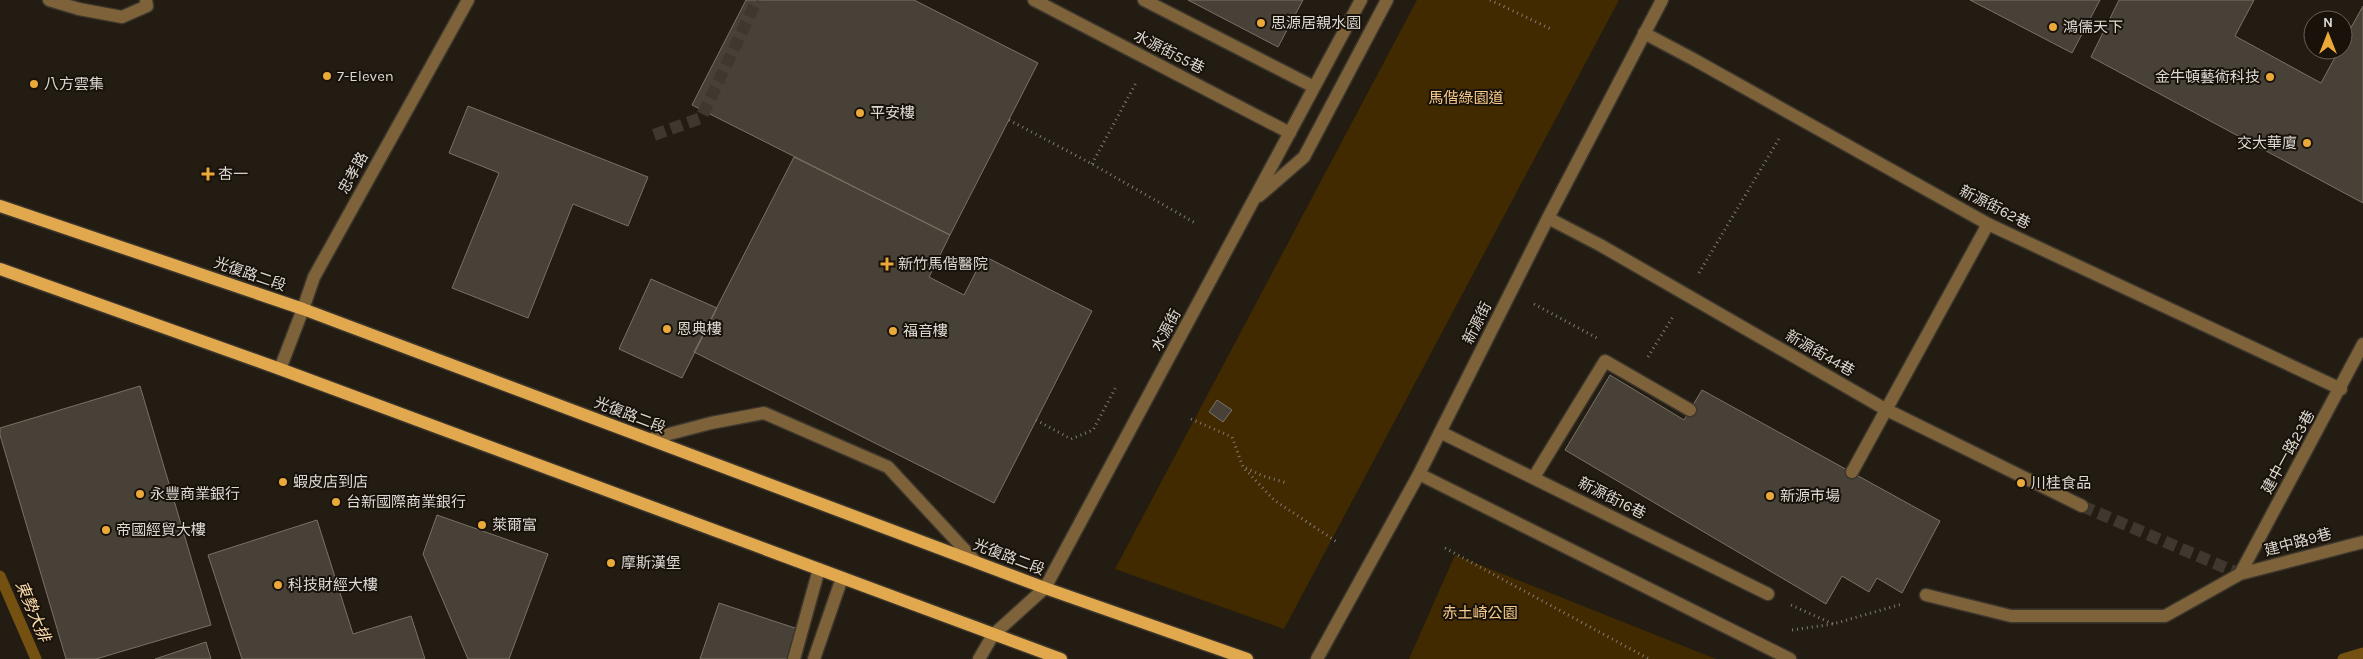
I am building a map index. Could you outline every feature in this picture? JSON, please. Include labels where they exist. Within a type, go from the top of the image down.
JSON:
[{"type":"main road","name":"光復路二段","points":[[0,206],[303,309],[1045,588],[1247,659]]},
{"type":"main road","points":[[0,269],[280,369],[1061,659]]},
{"type":"street","points":[[48,0],[79,9],[122,17],[147,6],[146,0]]},
{"type":"street","name":"忠孝路","points":[[280,369],[314,277],[468,0]]},
{"type":"street","name":"水源街55巷","points":[[1034,0],[1290,132]]},
{"type":"street","points":[[1144,0],[1314,87]]},
{"type":"street","name":"水源街","points":[[979,659],[993,635],[1045,588],[1361,0]]},
{"type":"street","points":[[1254,201],[1304,157],[1387,0]]},
{"type":"street","name":"新源街","points":[[1316,659],[1419,474],[1548,218],[1662,0]]},
{"type":"street","name":"新源街62巷","points":[[1644,33],[1988,224],[2341,389]]},
{"type":"street","name":"新源街44巷","points":[[1548,218],[1600,245],[1885,409],[2082,506]]},
{"type":"street","points":[[1852,472],[1988,224]]},
{"type":"street","name":"建中一路23巷","points":[[2240,574],[2341,389],[2363,344]]},
{"type":"street","points":[[1534,477],[1604,361],[1690,410]]},
{"type":"street","points":[[650,440],[711,424],[764,413],[888,467],[976,562]]},
{"type":"street","name":"新源街16巷","points":[[1440,432],[1768,594]]},
{"type":"street","points":[[1419,474],[1790,659]]},
{"type":"street","name":"建中路9巷","points":[[1926,595],[2011,616],[2165,616],[2240,574],[2363,542]]},
{"type":"street","points":[[794,659],[819,569]]},
{"type":"street","points":[[814,659],[842,578]]},
{"type":"path","points":[[1490,0],[1553,30]]},
{"type":"path","points":[[1092,164],[1149,59]]},
{"type":"path","points":[[1009,120],[1092,164],[1197,224]]},
{"type":"path","points":[[1036,420],[1071,439],[1093,430],[1117,385]]},
{"type":"path","points":[[1190,419],[1232,437],[1243,467],[1274,500],[1337,542]]},
{"type":"path","points":[[1243,467],[1262,476],[1287,483]]},
{"type":"path","points":[[1445,548],[1649,659]]},
{"type":"path","points":[[1768,594],[1834,624]]},
{"type":"path","points":[[1788,630],[1834,624],[1885,610],[1926,595]]},
{"type":"green space","name":"馬偕綠園道","points":[[1417,0],[1619,0],[1284,629],[1115,569]]},
{"type":"green space","name":"赤土崎公園","points":[[1455,555],[1716,659],[1409,659]]},
{"type":"building","name":"平安樓","points":[[746,0],[914,0],[1038,63],[950,235],[692,105]]},
{"type":"building","name":"思源居親水園","points":[[1188,0],[1303,0],[1278,47]]},
{"type":"building","name":"鴻儒天下","points":[[1970,0],[2100,0],[2072,53]]},
{"type":"building","name":"交大華廈","points":[[2119,0],[2254,0],[2235,36],[2321,83],[2334,60],[2353,60],[2353,24],[2363,6],[2363,203],[2091,57]]},
{"type":"building","points":[[468,106],[648,177],[628,226],[573,204],[528,318],[452,288],[499,173],[449,153]]},
{"type":"building","name":"福音樓","points":[[794,157],[950,235],[929,277],[964,295],[984,256],[1092,311],[994,503],[694,352]]},
{"type":"building","name":"恩典樓","points":[[651,279],[717,308],[682,378],[619,349]]},
{"type":"building","name":"新源市場","points":[[1610,375],[1684,420],[1702,390],[1940,521],[1902,593],[1877,578],[1869,592],[1842,576],[1826,604],[1565,450]]},
{"type":"building","name":"帝國經貿大樓","points":[[140,386],[211,625],[96,659],[66,659],[0,435],[0,428]]},
{"type":"building","points":[[1217,400],[1232,410],[1223,422],[1209,412]]},
{"type":"building","points":[[437,515],[548,554],[509,659],[468,659],[423,554]]},
{"type":"building","name":"科技財經大樓","points":[[317,520],[353,634],[411,616],[425,659],[242,659],[208,555]]},
{"type":"building","points":[[719,603],[798,629],[788,659],[700,659]]},
{"type":"building","points":[[206,642],[211,659],[155,659]]},
{"type":"waterway","name":"東勢大排","points":[[0,576],[36,659]]},
{"type":"waterway","points":[[2343,659],[2363,653]]},
{"type":"tunnel","points":[[654,135],[701,118],[757,0]]},
{"type":"tunnel","points":[[2082,506],[2240,574]]},
{"type":"place","name":"思源居親水園","points":[[1261,23]]},
{"type":"place","name":"鴻儒天下","points":[[2053,27]]},
{"type":"place","name":"7-Eleven","points":[[327,76]]},
{"type":"place","name":"金牛頓藝術科技","points":[[2270,77]]},
{"type":"place","name":"八方雲集","points":[[34,84]]},
{"type":"place","name":"平安樓","points":[[860,113]]},
{"type":"place","name":"交大華廈","points":[[2307,143]]},
{"type":"place","name":"杏一","points":[[208,174]]},
{"type":"place","name":"新竹馬偕醫院","points":[[887,264]]},
{"type":"place","name":"恩典樓","points":[[667,329]]},
{"type":"place","name":"福音樓","points":[[893,331]]},
{"type":"place","name":"蝦皮店到店","points":[[283,482]]},
{"type":"place","name":"川桂食品","points":[[2021,483]]},
{"type":"place","name":"永豐商業銀行","points":[[140,494]]},
{"type":"place","name":"新源市場","points":[[1770,496]]},
{"type":"place","name":"台新國際商業銀行","points":[[336,502]]},
{"type":"place","name":"萊爾富","points":[[482,525]]},
{"type":"place","name":"帝國經貿大樓","points":[[106,530]]},
{"type":"place","name":"摩斯漢堡","points":[[611,563]]},
{"type":"place","name":"科技財經大樓","points":[[278,585]]}]
